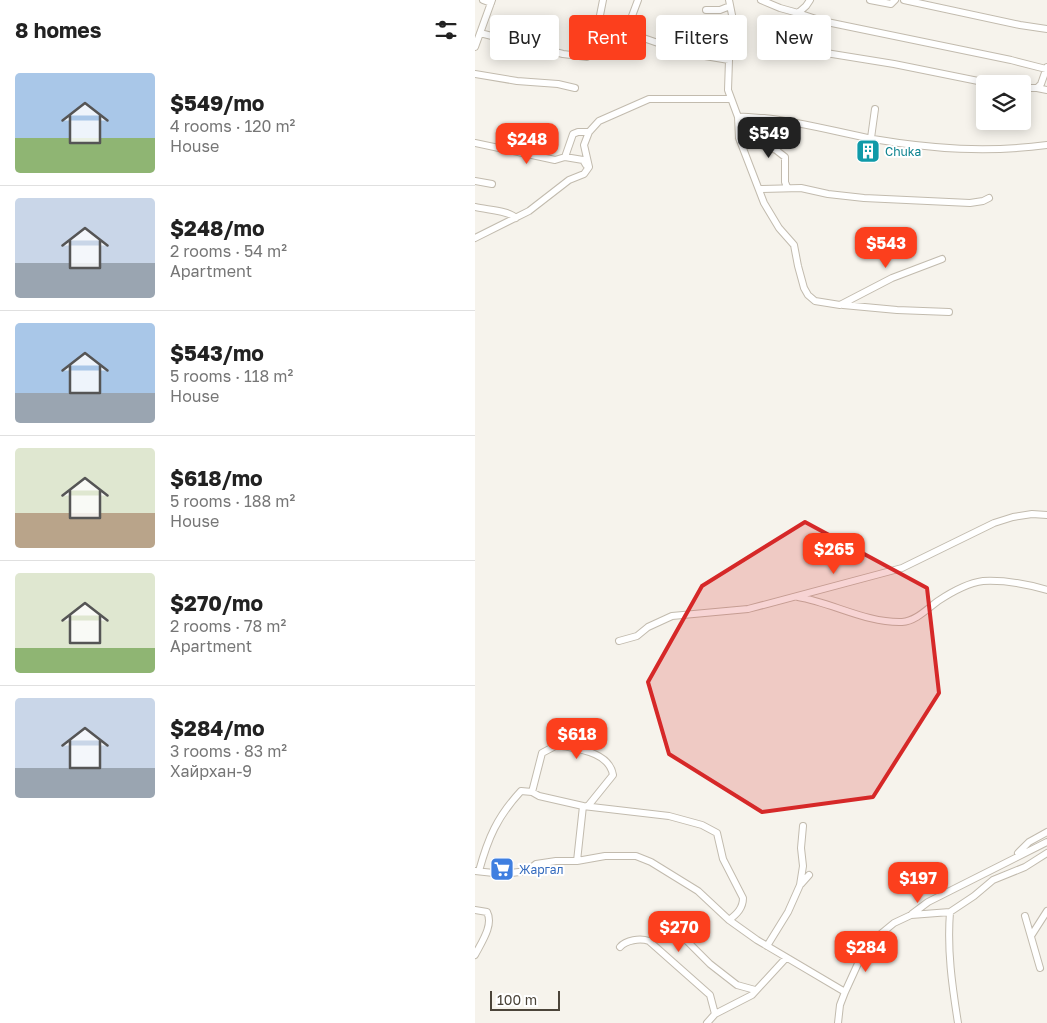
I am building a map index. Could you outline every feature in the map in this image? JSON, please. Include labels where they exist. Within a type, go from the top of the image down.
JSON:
[{"type":"street","points":[[475,47],[492,1],[483,0]]},
{"type":"street","points":[[480,33],[563,54],[587,57],[593,50],[603,0]]},
{"type":"street","points":[[638,0],[626,32],[656,42]]},
{"type":"street","points":[[761,0],[779,8],[822,21],[1046,68],[1041,84],[1037,88]]},
{"type":"street","points":[[810,0],[798,13],[792,45],[795,48],[894,64],[976,81]]},
{"type":"street","points":[[870,0],[891,4],[895,0]]},
{"type":"street","points":[[903,0],[1047,29]]},
{"type":"street","points":[[706,10],[721,10],[729,3]]},
{"type":"street","points":[[729,60],[727,90],[738,117],[739,138],[764,203],[779,228],[794,245],[801,280],[808,295],[815,301],[840,305],[949,312]]},
{"type":"street","points":[[475,74],[575,88]]},
{"type":"street","points":[[1031,88],[1047,90]]},
{"type":"street","points":[[475,238],[529,211],[569,180],[584,174],[589,167],[584,145],[589,132],[599,121],[649,100],[730,99]]},
{"type":"street","points":[[871,138],[875,109]]},
{"type":"street","points":[[738,117],[777,120],[871,138],[935,147],[978,150],[1017,149],[1047,145]]},
{"type":"street","points":[[565,157],[573,134],[589,132]]},
{"type":"street","points":[[739,138],[776,150],[785,157],[785,182],[787,187]]},
{"type":"street","points":[[475,143],[555,160],[565,157],[583,160],[589,167]]},
{"type":"street","points":[[475,181],[492,184]]},
{"type":"street","points":[[759,189],[787,187],[864,198],[970,203],[989,198]]},
{"type":"street","points":[[475,207],[507,212],[516,218]]},
{"type":"street","points":[[824,305],[840,305],[892,278],[942,259]]},
{"type":"street","points":[[619,641],[637,636],[648,627],[672,616],[748,609],[902,568],[994,523],[1032,514],[1047,515]]},
{"type":"street","points":[[795,596],[882,621],[904,622],[915,618],[939,600],[967,586],[982,582],[1032,585],[1047,590]]},
{"type":"street","points":[[532,792],[542,753],[557,745],[585,750],[606,760],[611,767],[613,775],[585,806],[577,848],[577,861]]},
{"type":"street","points":[[729,920],[737,914],[743,903],[743,898],[723,859],[717,833],[702,825],[669,816],[585,806],[539,796],[532,792],[521,791],[507,806],[488,840],[477,871],[503,874],[527,871],[536,864],[550,862],[577,861],[605,856],[635,856],[651,862],[699,891],[729,920],[786,958],[845,992]]},
{"type":"street","points":[[767,946],[788,912],[800,885],[803,866],[801,848],[803,826]]},
{"type":"street","points":[[1013,858],[1029,842],[1047,832]]},
{"type":"street","points":[[838,1023],[845,992],[866,946],[894,923],[911,915],[928,902],[1047,842]]},
{"type":"street","points":[[911,915],[950,912],[993,880],[1025,867],[1047,853]]},
{"type":"street","points":[[800,885],[809,874]]},
{"type":"street","points":[[475,910],[489,914],[487,932],[475,955]]},
{"type":"street","points":[[1031,936],[1047,911]]},
{"type":"street","points":[[950,912],[948,937],[950,969],[959,1023]]},
{"type":"street","points":[[1025,916],[1040,968]]},
{"type":"street","points":[[680,934],[710,964],[737,985],[755,990]]},
{"type":"street","points":[[620,947],[625,941],[649,941],[710,995],[715,1014]]},
{"type":"street","points":[[707,1023],[715,1014],[752,995],[786,958]]},
{"type":"highlighted area","points":[[805,522],[927,588],[939,693],[873,797],[762,812],[669,754],[648,682],[702,586]]},
{"type":"place","name":"Chuka","points":[[868,151]]},
{"type":"place","name":"Жаргал","points":[[502,869]]}]
